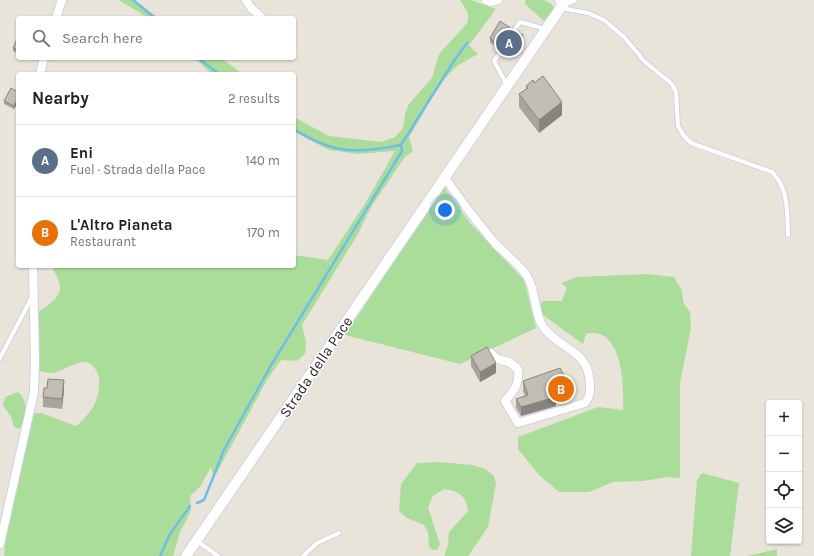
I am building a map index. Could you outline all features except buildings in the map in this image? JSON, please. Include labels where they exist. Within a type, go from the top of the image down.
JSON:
[{"type":"street","points":[[57,16],[62,0]]},
{"type":"street","points":[[246,0],[251,8],[260,16]]},
{"type":"street","points":[[486,0],[491,2],[498,0]]},
{"type":"street","name":"Strada della Pace","points":[[186,556],[446,178],[564,2]]},
{"type":"street","points":[[40,72],[44,60]]},
{"type":"street","points":[[446,178],[470,215],[527,276],[539,319],[543,327],[552,337],[578,354],[586,364],[590,377],[590,392],[588,399],[585,403],[518,424],[505,402],[517,385],[519,379],[518,370],[508,362],[497,359],[491,353]]},
{"type":"street","points":[[0,544],[34,392],[34,268]]},
{"type":"lane","points":[[564,2],[604,20],[625,38],[644,61],[672,84],[676,92],[678,126],[684,136],[691,143],[772,172],[779,179],[784,190],[788,236]]},
{"type":"lane","points":[[512,33],[520,22],[547,29]]},
{"type":"lane","points":[[501,51],[494,61],[508,86]]},
{"type":"lane","points":[[0,358],[27,303],[34,293]]},
{"type":"lane","points":[[303,556],[317,543],[339,533]]},
{"type":"lane","points":[[197,540],[218,556]]},
{"type":"green space","points":[[118,0],[134,0],[156,16],[146,16]]},
{"type":"green space","points":[[460,0],[471,0],[496,9],[469,45],[478,54],[462,63],[447,76],[414,128],[409,137],[413,151],[405,157],[371,207],[358,234],[302,325],[306,342],[305,354],[297,361],[281,360],[267,380],[214,478],[211,467],[200,487],[190,496],[191,511],[180,532],[173,556],[4,556],[6,533],[32,413],[41,413],[76,426],[92,409],[97,399],[99,377],[94,367],[90,363],[79,363],[51,373],[38,371],[38,312],[52,302],[60,291],[59,282],[53,268],[296,268],[296,255],[328,260],[366,202],[395,151],[358,154],[329,150],[296,133],[296,118],[329,136],[381,142],[395,137],[403,128],[405,114],[409,104],[432,78],[439,54],[468,22],[468,13]]},
{"type":"green space","points":[[525,0],[544,0],[553,5],[553,9],[544,21],[525,4]]},
{"type":"green space","points":[[196,60],[224,60],[240,72],[210,72]]},
{"type":"green space","points":[[444,187],[470,223],[524,280],[536,328],[460,364],[345,335]]},
{"type":"green space","points":[[647,274],[674,277],[681,289],[684,304],[690,312],[691,328],[680,383],[680,478],[668,477],[643,481],[613,482],[589,492],[559,492],[539,475],[518,449],[518,437],[598,407],[623,410],[623,387],[619,360],[608,339],[598,334],[586,334],[583,344],[540,313],[542,301],[562,301],[567,288],[561,283],[577,277]]},
{"type":"green space","points":[[18,392],[22,395],[26,410],[24,420],[19,429],[14,427],[11,417],[3,405],[5,397]]},
{"type":"green space","points":[[439,462],[472,465],[485,469],[494,476],[496,484],[488,527],[468,556],[444,556],[448,545],[449,532],[468,511],[466,502],[458,493],[444,489],[433,496],[428,507],[440,544],[437,550],[433,550],[429,547],[428,532],[424,525],[407,518],[399,511],[401,484],[417,463]]},
{"type":"green space","points":[[702,473],[739,483],[730,556],[691,556],[697,480]]},
{"type":"green space","points":[[777,549],[777,556],[747,556]]},
{"type":"waterway","points":[[133,0],[153,16]]},
{"type":"waterway","points":[[296,130],[321,143],[345,150],[371,150],[401,145],[467,43]]},
{"type":"waterway","points":[[201,60],[216,72]]},
{"type":"waterway","points":[[197,503],[204,500],[224,450],[270,367],[402,151],[401,145]]},
{"type":"waterway","points":[[160,556],[170,534],[190,506]]},
{"type":"place","name":"Eni","points":[[509,43]]},
{"type":"place","name":"L'Altro Pianeta","points":[[561,389]]}]
